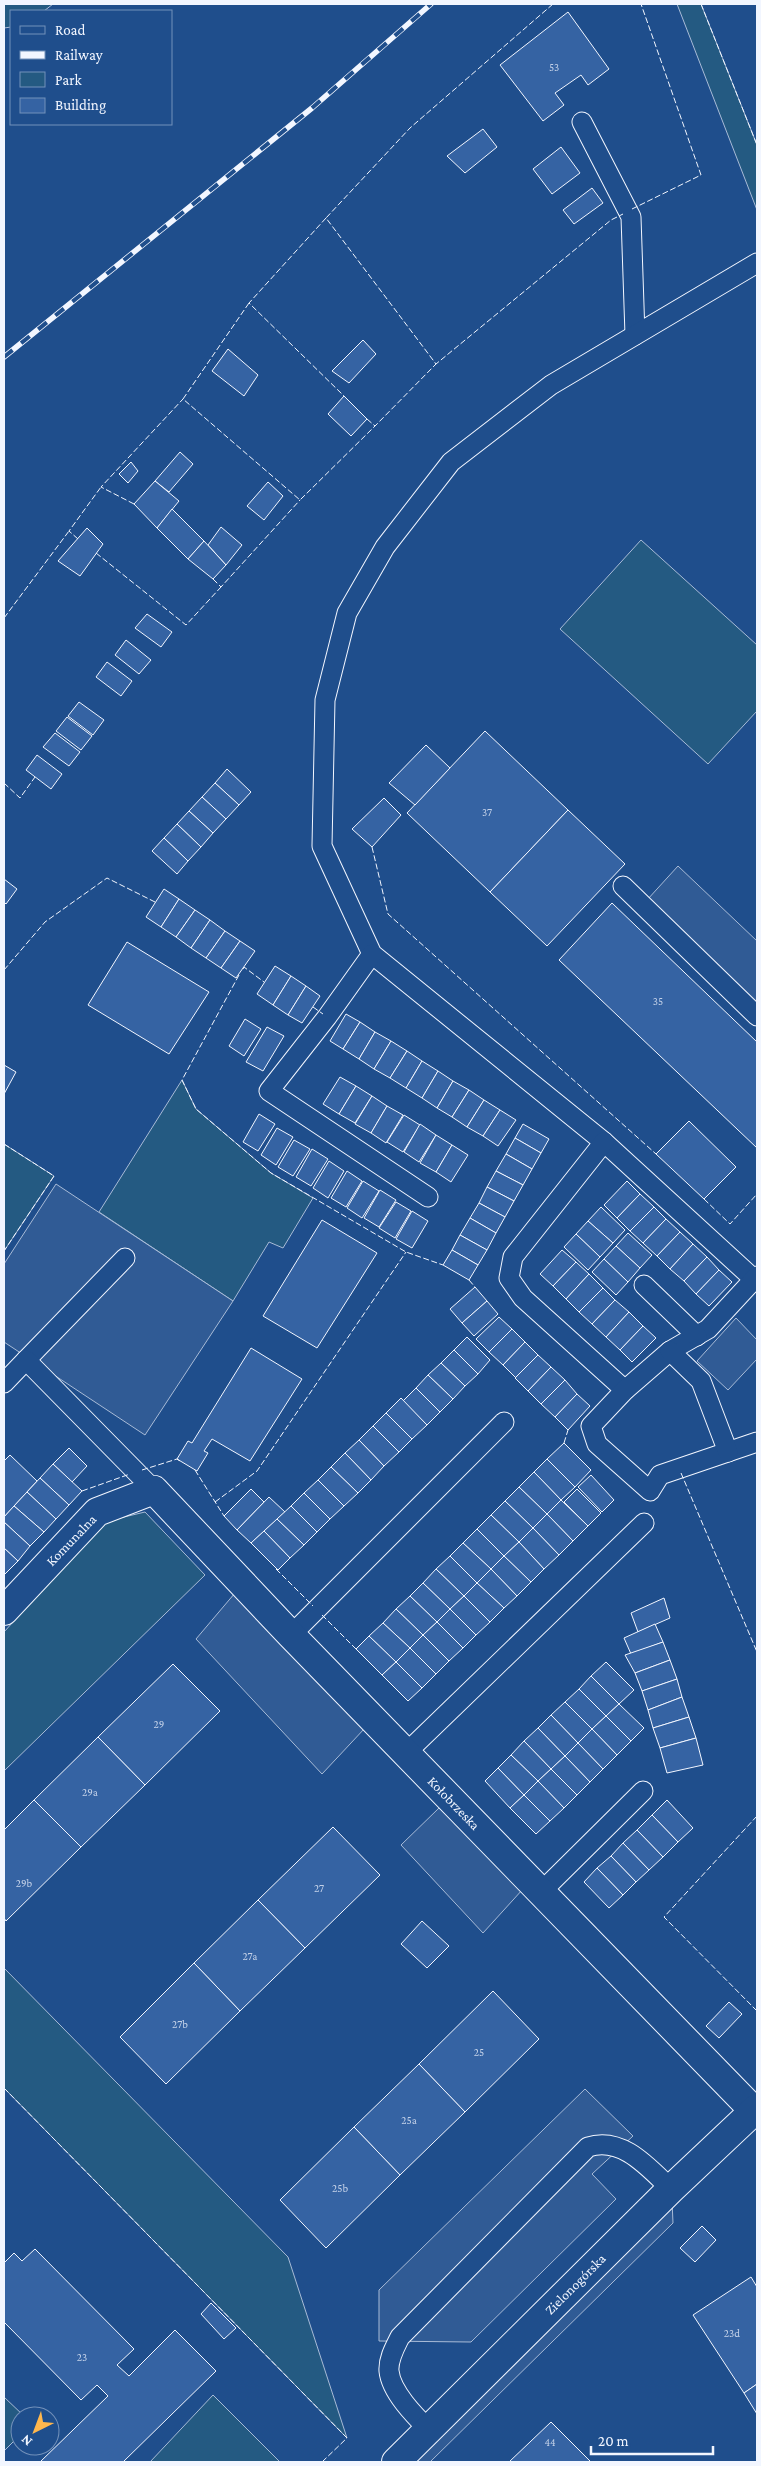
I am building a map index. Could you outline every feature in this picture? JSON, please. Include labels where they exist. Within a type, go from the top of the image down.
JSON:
[{"type":"street","name":"Komunalna","points":[[4,1611],[97,1512],[154,1490]]},
{"type":"street","name":"Kołobrzeska","points":[[154,1490],[291,1635],[756,2111]]},
{"type":"street","name":"Zielonogórska","points":[[396,2462],[671,2188],[756,2111]]},
{"type":"lane","points":[[582,122],[631,217],[635,335]]},
{"type":"lane","points":[[757,263],[551,385],[451,462],[385,548],[347,612],[325,700],[322,846],[372,954],[604,1142],[756,1279],[708,1329],[670,1351],[625,1390],[591,1426],[597,1444],[650,1491],[660,1475],[757,1442]]},
{"type":"lane","points":[[623,886],[757,1016]]},
{"type":"lane","points":[[372,954],[327,1017],[269,1091],[428,1197]]},
{"type":"lane","points":[[604,1142],[513,1257],[509,1278],[523,1298],[625,1390]]},
{"type":"lane","points":[[4,1383],[125,1258]]},
{"type":"lane","points":[[644,1285],[697,1336]]},
{"type":"lane","points":[[670,1351],[701,1381],[728,1452]]},
{"type":"lane","points":[[26,1360],[154,1490]]},
{"type":"lane","points":[[291,1635],[504,1422]]},
{"type":"lane","points":[[406,1753],[644,1523]]},
{"type":"lane","points":[[541,1892],[643,1791]]},
{"type":"lane","points":[[429,2430],[409,2410],[389,2371],[392,2352],[400,2337],[588,2147],[600,2143],[614,2145],[629,2153],[671,2188]]},
{"type":"green space","points":[[4,4],[53,4],[45,10],[10,10],[10,27],[4,28]]},
{"type":"green space","points":[[677,4],[701,4],[757,145],[757,210]]},
{"type":"green space","points":[[641,540],[757,645],[757,711],[708,764],[560,629]]},
{"type":"green space","points":[[182,1080],[196,1109],[271,1173],[313,1198],[283,1248],[269,1242],[233,1301],[99,1212]]},
{"type":"green space","points":[[4,1144],[54,1176],[4,1251]]},
{"type":"green space","points":[[145,1512],[205,1575],[4,1771],[4,1632],[103,1522]]},
{"type":"green space","points":[[4,1968],[288,2257],[347,2438],[4,2088]]},
{"type":"green space","points":[[213,2395],[280,2462],[150,2462]]},
{"type":"green space","points":[[4,2397],[13,2406],[10,2406],[10,2445],[4,2451]]},
{"type":"shaded area","points":[[678,866],[757,941],[757,1003],[647,900]]},
{"type":"shaded area","points":[[56,1184],[233,1301],[145,1435],[4,1342],[4,1264]]},
{"type":"shaded area","points":[[736,1318],[757,1340],[757,1359],[728,1390],[697,1361]]},
{"type":"shaded area","points":[[235,1593],[365,1728],[322,1774],[196,1639]]},
{"type":"shaded area","points":[[439,1808],[523,1889],[483,1933],[401,1845]]},
{"type":"shaded area","points":[[585,2089],[633,2136],[592,2174],[616,2199],[471,2342],[379,2341],[379,2290]]},
{"type":"shaded area","points":[[672,2201],[673,2223],[430,2462],[405,2462]]},
{"type":"building","points":[[568,12],[609,69],[588,85],[581,75],[555,93],[564,105],[543,121],[500,65]]},
{"type":"building","points":[[483,129],[497,147],[465,173],[447,156]]},
{"type":"building","points":[[561,147],[580,173],[552,194],[533,169]]},
{"type":"building","points":[[592,188],[603,203],[574,224],[563,210]]},
{"type":"building","points":[[363,340],[376,354],[349,383],[332,371]]},
{"type":"building","points":[[228,349],[258,375],[244,396],[212,371]]},
{"type":"building","points":[[344,396],[367,419],[351,436],[328,414]]},
{"type":"building","points":[[180,452],[193,464],[169,492],[155,481]]},
{"type":"building","points":[[131,462],[138,471],[128,483],[119,474]]},
{"type":"building","points":[[155,481],[179,501],[157,528],[134,504]]},
{"type":"building","points":[[268,482],[283,496],[264,520],[247,506]]},
{"type":"building","points":[[172,509],[204,541],[188,559],[157,528]]},
{"type":"building","points":[[221,527],[242,545],[226,565],[208,545]]},
{"type":"building","points":[[87,528],[103,544],[80,576],[58,561]]},
{"type":"building","points":[[204,541],[226,565],[213,579],[188,559]]},
{"type":"building","points":[[147,614],[172,632],[161,647],[135,628]]},
{"type":"building","points":[[126,640],[151,660],[139,674],[115,655]]},
{"type":"building","points":[[107,662],[132,681],[121,696],[96,677]]},
{"type":"building","points":[[79,702],[104,720],[93,735],[68,716]]},
{"type":"building","points":[[67,717],[92,736],[81,750],[56,731]]},
{"type":"building","points":[[485,731],[568,810],[490,892],[407,813]]},
{"type":"building","points":[[55,733],[80,752],[69,766],[43,747]]},
{"type":"building","points":[[426,745],[450,768],[415,805],[389,783]]},
{"type":"building","points":[[37,755],[62,774],[51,789],[26,770]]},
{"type":"building","points":[[227,769],[251,792],[239,805],[215,783]]},
{"type":"building","points":[[215,783],[239,805],[226,819],[202,797]]},
{"type":"building","points":[[202,797],[226,819],[213,833],[189,811]]},
{"type":"building","points":[[384,798],[401,815],[372,847],[352,829]]},
{"type":"building","points":[[568,810],[625,864],[547,946],[490,892]]},
{"type":"building","points":[[189,811],[213,833],[201,847],[177,824]]},
{"type":"building","points":[[177,824],[201,847],[188,861],[164,838]]},
{"type":"building","points":[[164,838],[188,861],[177,874],[152,851]]},
{"type":"building","points":[[4,879],[17,889],[6,904],[4,902]]},
{"type":"building","points":[[164,889],[179,899],[161,927],[146,917]]},
{"type":"building","points":[[179,899],[195,910],[176,937],[161,927]]},
{"type":"building","points":[[612,903],[757,1042],[757,1148],[559,960]]},
{"type":"building","points":[[195,910],[210,920],[191,948],[176,937]]},
{"type":"building","points":[[210,920],[225,931],[206,958],[191,948]]},
{"type":"building","points":[[225,931],[240,941],[221,968],[206,958]]},
{"type":"building","points":[[240,941],[255,951],[236,978],[221,968]]},
{"type":"building","points":[[127,942],[209,992],[169,1054],[88,1005]]},
{"type":"building","points":[[275,966],[291,976],[273,1005],[257,994]]},
{"type":"building","points":[[291,976],[306,986],[288,1015],[273,1005]]},
{"type":"building","points":[[306,986],[320,996],[302,1023],[288,1015]]},
{"type":"building","points":[[346,1014],[360,1022],[343,1049],[330,1041]]},
{"type":"building","points":[[245,1019],[261,1029],[244,1056],[229,1046]]},
{"type":"building","points":[[360,1022],[375,1032],[359,1059],[343,1049]]},
{"type":"building","points":[[267,1027],[284,1036],[263,1071],[246,1062]]},
{"type":"building","points":[[375,1032],[391,1041],[374,1069],[359,1059]]},
{"type":"building","points":[[391,1041],[407,1051],[390,1078],[374,1069]]},
{"type":"building","points":[[407,1051],[422,1061],[406,1088],[390,1078]]},
{"type":"building","points":[[422,1061],[438,1071],[422,1098],[406,1088]]},
{"type":"building","points":[[4,1065],[16,1072],[4,1094]]},
{"type":"building","points":[[438,1071],[453,1081],[437,1108],[422,1098]]},
{"type":"building","points":[[340,1077],[356,1086],[339,1114],[323,1104]]},
{"type":"building","points":[[453,1081],[469,1090],[452,1117],[437,1108]]},
{"type":"building","points":[[356,1086],[372,1096],[355,1123],[339,1114]]},
{"type":"building","points":[[469,1090],[484,1100],[467,1127],[452,1117]]},
{"type":"building","points":[[372,1096],[387,1106],[371,1133],[355,1124]]},
{"type":"building","points":[[484,1100],[500,1110],[483,1136],[467,1127]]},
{"type":"building","points":[[387,1106],[403,1115],[386,1143],[371,1133]]},
{"type":"building","points":[[500,1110],[516,1120],[498,1146],[483,1136]]},
{"type":"building","points":[[259,1114],[275,1124],[258,1151],[243,1142]]},
{"type":"building","points":[[404,1115],[420,1125],[403,1152],[387,1142]]},
{"type":"building","points":[[689,1121],[736,1167],[704,1199],[656,1154]]},
{"type":"building","points":[[420,1124],[436,1135],[419,1162],[404,1152]]},
{"type":"building","points":[[523,1124],[549,1139],[541,1153],[515,1138]]},
{"type":"building","points":[[277,1128],[293,1137],[276,1165],[261,1155]]},
{"type":"building","points":[[436,1135],[452,1145],[436,1172],[420,1163]]},
{"type":"building","points":[[515,1138],[541,1153],[532,1169],[506,1154]]},
{"type":"building","points":[[294,1140],[310,1149],[293,1176],[278,1167]]},
{"type":"building","points":[[452,1145],[468,1155],[451,1182],[436,1172]]},
{"type":"building","points":[[312,1149],[328,1159],[311,1186],[296,1177]]},
{"type":"building","points":[[506,1154],[532,1169],[523,1185],[496,1171]]},
{"type":"building","points":[[329,1161],[344,1171],[328,1198],[313,1188]]},
{"type":"building","points":[[347,1171],[362,1181],[346,1207],[331,1198]]},
{"type":"building","points":[[496,1171],[523,1185],[514,1201],[487,1187]]},
{"type":"building","points":[[363,1181],[379,1191],[362,1218],[347,1208]]},
{"type":"building","points":[[627,1181],[640,1194],[617,1218],[604,1205]]},
{"type":"building","points":[[487,1187],[514,1201],[505,1217],[479,1203]]},
{"type":"building","points":[[380,1190],[396,1200],[379,1227],[364,1218]]},
{"type":"building","points":[[640,1194],[654,1207],[630,1231],[617,1218]]},
{"type":"building","points":[[396,1202],[411,1211],[395,1238],[379,1228]]},
{"type":"building","points":[[479,1203],[505,1217],[496,1233],[470,1218]]},
{"type":"building","points":[[601,1207],[625,1230],[613,1243],[588,1221]]},
{"type":"building","points":[[654,1207],[666,1219],[643,1243],[630,1231]]},
{"type":"building","points":[[412,1211],[428,1221],[412,1248],[396,1239]]},
{"type":"building","points":[[470,1218],[496,1233],[487,1250],[460,1235]]},
{"type":"building","points":[[666,1219],[680,1232],[657,1256],[643,1243]]},
{"type":"building","points":[[322,1220],[377,1253],[317,1348],[263,1316]]},
{"type":"building","points":[[588,1221],[613,1243],[600,1257],[576,1234]]},
{"type":"building","points":[[680,1232],[693,1244],[670,1269],[657,1256]]},
{"type":"building","points":[[628,1233],[652,1255],[640,1268],[616,1246]]},
{"type":"building","points":[[576,1234],[600,1257],[588,1270],[564,1247]]},
{"type":"building","points":[[460,1235],[487,1250],[478,1265],[452,1250]]},
{"type":"building","points":[[693,1244],[707,1257],[684,1281],[670,1269]]},
{"type":"building","points":[[616,1246],[640,1268],[628,1282],[604,1259]]},
{"type":"building","points":[[452,1250],[478,1265],[469,1280],[443,1265]]},
{"type":"building","points":[[562,1250],[576,1262],[553,1286],[540,1274]]},
{"type":"building","points":[[707,1257],[719,1270],[696,1294],[684,1281]]},
{"type":"building","points":[[604,1259],[628,1282],[616,1295],[592,1272]]},
{"type":"building","points":[[576,1262],[589,1274],[566,1299],[553,1286]]},
{"type":"building","points":[[719,1270],[732,1282],[709,1306],[696,1294]]},
{"type":"building","points":[[589,1274],[603,1288],[579,1312],[566,1299]]},
{"type":"building","points":[[475,1287],[487,1301],[462,1323],[450,1309]]},
{"type":"building","points":[[603,1288],[615,1300],[592,1324],[579,1312]]},
{"type":"building","points":[[615,1300],[629,1312],[606,1337],[592,1324]]},
{"type":"building","points":[[487,1301],[498,1314],[474,1336],[462,1323]]},
{"type":"building","points":[[629,1312],[643,1326],[620,1350],[606,1337]]},
{"type":"building","points":[[499,1317],[512,1329],[489,1352],[476,1339]]},
{"type":"building","points":[[643,1326],[656,1338],[632,1362],[620,1350]]},
{"type":"building","points":[[512,1329],[525,1342],[503,1365],[489,1352]]},
{"type":"building","points":[[467,1337],[490,1360],[478,1374],[454,1350]]},
{"type":"building","points":[[525,1342],[538,1355],[516,1378],[503,1365]]},
{"type":"building","points":[[251,1348],[302,1379],[250,1461],[212,1439],[204,1451],[208,1453],[197,1471],[177,1459],[188,1441],[192,1443]]},
{"type":"building","points":[[454,1350],[478,1374],[465,1386],[441,1363]]},
{"type":"building","points":[[538,1355],[551,1367],[528,1391],[515,1378]]},
{"type":"building","points":[[441,1363],[465,1386],[453,1399],[428,1375]]},
{"type":"building","points":[[551,1367],[565,1380],[541,1404],[528,1391]]},
{"type":"building","points":[[428,1375],[453,1399],[440,1412],[416,1388]]},
{"type":"building","points":[[565,1380],[577,1394],[555,1417],[541,1404]]},
{"type":"building","points":[[416,1388],[440,1412],[427,1425],[403,1401]]},
{"type":"building","points":[[577,1394],[590,1406],[568,1430],[555,1417]]},
{"type":"building","points":[[401,1398],[427,1425],[412,1439],[386,1413]]},
{"type":"building","points":[[386,1413],[412,1439],[399,1452],[373,1426]]},
{"type":"building","points":[[373,1426],[399,1452],[384,1466],[359,1440]]},
{"type":"building","points":[[359,1440],[384,1466],[371,1480],[345,1453]]},
{"type":"building","points":[[564,1443],[591,1470],[575,1487],[547,1459]]},
{"type":"building","points":[[69,1448],[87,1466],[72,1482],[53,1464]]},
{"type":"building","points":[[345,1453],[371,1480],[358,1493],[331,1467]]},
{"type":"building","points":[[10,1455],[37,1481],[4,1517],[4,1461]]},
{"type":"building","points":[[547,1459],[575,1487],[561,1500],[534,1472]]},
{"type":"building","points":[[53,1464],[82,1491],[69,1505],[40,1478]]},
{"type":"building","points":[[331,1467],[358,1493],[344,1506],[318,1480]]},
{"type":"building","points":[[534,1472],[561,1500],[547,1514],[519,1487]]},
{"type":"building","points":[[591,1475],[614,1500],[602,1512],[578,1487]]},
{"type":"building","points":[[40,1478],[69,1505],[56,1519],[27,1492]]},
{"type":"building","points":[[318,1480],[344,1506],[330,1519],[304,1493]]},
{"type":"building","points":[[519,1487],[547,1514],[533,1528],[505,1501]]},
{"type":"building","points":[[251,1489],[264,1502],[237,1530],[224,1516]]},
{"type":"building","points":[[577,1489],[601,1513],[588,1526],[564,1502]]},
{"type":"building","points":[[27,1492],[56,1519],[44,1532],[14,1506]]},
{"type":"building","points":[[304,1493],[330,1519],[317,1532],[291,1506]]},
{"type":"building","points":[[269,1497],[285,1512],[251,1543],[237,1530]]},
{"type":"building","points":[[561,1500],[588,1526],[573,1541],[547,1514]]},
{"type":"building","points":[[505,1501],[533,1528],[519,1542],[491,1515]]},
{"type":"building","points":[[14,1506],[44,1532],[30,1546],[4,1522],[4,1517]]},
{"type":"building","points":[[291,1506],[317,1532],[304,1545],[277,1519]]},
{"type":"building","points":[[547,1514],[573,1541],[559,1555],[533,1528]]},
{"type":"building","points":[[491,1515],[519,1542],[504,1556],[477,1529]]},
{"type":"building","points":[[277,1519],[304,1545],[290,1558],[264,1531]]},
{"type":"building","points":[[4,1522],[30,1546],[18,1561],[4,1548]]},
{"type":"building","points":[[533,1528],[559,1555],[544,1569],[519,1542]]},
{"type":"building","points":[[477,1529],[504,1556],[491,1569],[463,1543]]},
{"type":"building","points":[[264,1531],[290,1558],[278,1570],[251,1543]]},
{"type":"building","points":[[519,1542],[544,1569],[531,1582],[504,1556]]},
{"type":"building","points":[[463,1543],[491,1569],[477,1583],[450,1556]]},
{"type":"building","points":[[4,1548],[18,1561],[5,1574],[4,1573]]},
{"type":"building","points":[[450,1556],[477,1583],[464,1596],[436,1569]]},
{"type":"building","points":[[504,1556],[531,1582],[517,1596],[491,1569]]},
{"type":"building","points":[[436,1569],[464,1596],[450,1609],[423,1583]]},
{"type":"building","points":[[491,1569],[517,1596],[504,1608],[477,1583]]},
{"type":"building","points":[[423,1583],[450,1609],[437,1622],[410,1596]]},
{"type":"building","points":[[477,1583],[504,1608],[490,1622],[464,1596]]},
{"type":"building","points":[[410,1596],[437,1622],[423,1635],[396,1609]]},
{"type":"building","points":[[464,1596],[490,1622],[476,1635],[450,1609]]},
{"type":"building","points":[[664,1598],[670,1618],[638,1632],[631,1613]]},
{"type":"building","points":[[396,1609],[423,1635],[410,1648],[383,1623]]},
{"type":"building","points":[[450,1609],[476,1635],[463,1648],[437,1622]]},
{"type":"building","points":[[437,1622],[463,1648],[449,1661],[423,1635]]},
{"type":"building","points":[[383,1623],[410,1648],[396,1662],[369,1636]]},
{"type":"building","points":[[655,1624],[663,1642],[631,1654],[624,1638]]},
{"type":"building","points":[[423,1635],[449,1661],[436,1674],[410,1648]]},
{"type":"building","points":[[369,1636],[396,1662],[382,1675],[356,1649]]},
{"type":"building","points":[[663,1642],[670,1660],[635,1673],[625,1655]]},
{"type":"building","points":[[410,1648],[436,1674],[422,1688],[396,1662]]},
{"type":"building","points":[[670,1660],[677,1679],[642,1691],[635,1673]]},
{"type":"building","points":[[396,1662],[422,1688],[408,1701],[382,1675]]},
{"type":"building","points":[[606,1662],[634,1690],[619,1704],[591,1676]]},
{"type":"building","points":[[173,1664],[220,1711],[145,1785],[98,1737]]},
{"type":"building","points":[[591,1676],[619,1704],[606,1716],[579,1689]]},
{"type":"building","points":[[677,1679],[682,1697],[648,1710],[642,1691]]},
{"type":"building","points":[[579,1689],[606,1716],[592,1729],[565,1702]]},
{"type":"building","points":[[682,1697],[689,1717],[653,1728],[648,1710]]},
{"type":"building","points":[[565,1702],[592,1729],[578,1743],[551,1715]]},
{"type":"building","points":[[619,1704],[644,1728],[631,1741],[606,1716]]},
{"type":"building","points":[[551,1715],[578,1743],[565,1756],[538,1728]]},
{"type":"building","points":[[606,1716],[631,1741],[617,1755],[592,1729]]},
{"type":"building","points":[[689,1717],[696,1738],[660,1748],[653,1728]]},
{"type":"building","points":[[538,1728],[565,1756],[551,1769],[524,1741]]},
{"type":"building","points":[[592,1729],[617,1755],[603,1769],[578,1743]]},
{"type":"building","points":[[98,1737],[145,1785],[81,1847],[34,1800]]},
{"type":"building","points":[[696,1738],[703,1765],[667,1773],[660,1748]]},
{"type":"building","points":[[524,1741],[551,1769],[538,1781],[511,1755]]},
{"type":"building","points":[[578,1743],[603,1769],[590,1782],[565,1756]]},
{"type":"building","points":[[511,1755],[538,1781],[524,1795],[498,1768]]},
{"type":"building","points":[[565,1756],[590,1782],[577,1795],[551,1769]]},
{"type":"building","points":[[498,1768],[524,1795],[510,1808],[485,1781]]},
{"type":"building","points":[[551,1769],[577,1795],[564,1808],[538,1781]]},
{"type":"building","points":[[538,1781],[564,1808],[550,1821],[524,1795]]},
{"type":"building","points":[[524,1795],[550,1821],[536,1834],[510,1808]]},
{"type":"building","points":[[34,1800],[81,1847],[6,1921],[4,1918],[4,1830]]},
{"type":"building","points":[[667,1800],[693,1828],[678,1842],[652,1815]]},
{"type":"building","points":[[652,1815],[678,1842],[663,1857],[637,1830]]},
{"type":"building","points":[[333,1827],[380,1875],[305,1948],[258,1900]]},
{"type":"building","points":[[637,1830],[663,1857],[649,1870],[623,1843]]},
{"type":"building","points":[[623,1843],[649,1870],[636,1882],[611,1856]]},
{"type":"building","points":[[611,1856],[636,1882],[623,1895],[597,1868]]},
{"type":"building","points":[[597,1868],[623,1895],[609,1908],[584,1882]]},
{"type":"building","points":[[258,1900],[305,1948],[240,2011],[194,1963]]},
{"type":"building","points":[[422,1921],[449,1946],[427,1968],[401,1944]]},
{"type":"building","points":[[194,1963],[240,2011],[166,2084],[120,2037]]},
{"type":"building","points":[[493,1991],[539,2039],[465,2112],[419,2064]]},
{"type":"building","points":[[729,2002],[742,2014],[719,2038],[706,2026]]},
{"type":"building","points":[[419,2064],[465,2112],[400,2175],[354,2127]]},
{"type":"building","points":[[354,2127],[400,2175],[326,2248],[280,2200]]},
{"type":"building","points":[[702,2226],[716,2240],[695,2262],[680,2248]]},
{"type":"building","points":[[35,2249],[134,2349],[117,2365],[129,2376],[175,2330],[216,2371],[123,2462],[40,2462],[46,2456],[60,2456],[60,2443],[108,2396],[97,2385],[81,2400],[4,2322],[4,2263],[14,2253],[22,2261]]},
{"type":"building","points":[[751,2277],[757,2287],[757,2384],[744,2393],[693,2315]]},
{"type":"building","points":[[211,2303],[236,2328],[224,2339],[201,2314]]},
{"type":"building","points":[[757,2384],[757,2414],[744,2393]]},
{"type":"building","points":[[551,2422],[591,2462],[509,2462]]},
{"type":"railway","points":[[4,357],[312,108],[431,4]]},
{"type":"fence","points":[[553,4],[410,128],[326,218],[436,364],[611,220],[623,214]]},
{"type":"fence","points":[[632,209],[701,175],[641,4]]},
{"type":"fence","points":[[701,4],[757,145]]},
{"type":"fence","points":[[326,218],[249,303],[344,396]]},
{"type":"fence","points":[[249,303],[183,399],[300,500],[375,426]]},
{"type":"fence","points":[[367,419],[375,426],[436,364]]},
{"type":"fence","points":[[134,504],[101,487],[183,399]]},
{"type":"fence","points":[[78,539],[69,531],[101,487]]},
{"type":"fence","points":[[213,579],[221,587],[300,500]]},
{"type":"fence","points":[[4,618],[69,531]]},
{"type":"fence","points":[[96,553],[186,625],[221,587]]},
{"type":"fence","points":[[4,783],[20,798],[35,777]]},
{"type":"fence","points":[[372,847],[388,914],[656,1154]]},
{"type":"fence","points":[[4,970],[45,922],[107,878],[155,902]]},
{"type":"fence","points":[[243,969],[244,967],[264,982]]},
{"type":"fence","points":[[239,975],[182,1080],[196,1109],[271,1173],[406,1252],[443,1265]]},
{"type":"fence","points":[[313,1007],[323,1014]]},
{"type":"fence","points":[[4,1144],[54,1176],[4,1251]]},
{"type":"fence","points":[[704,1199],[730,1224],[757,1194]]},
{"type":"fence","points":[[215,1502],[257,1471],[406,1252]]},
{"type":"fence","points":[[469,1280],[475,1287]]},
{"type":"fence","points":[[564,1443],[568,1430]]},
{"type":"fence","points":[[142,1470],[177,1459],[180,1461]]},
{"type":"fence","points":[[195,1470],[224,1516]]},
{"type":"fence","points":[[681,1473],[757,1652]]},
{"type":"fence","points":[[82,1491],[130,1474]]},
{"type":"fence","points":[[276,1569],[313,1606]]},
{"type":"fence","points":[[322,1615],[357,1650]]},
{"type":"fence","points":[[757,1816],[664,1917],[757,2011]]},
{"type":"fence","points":[[4,2088],[347,2438],[322,2462]]}]
